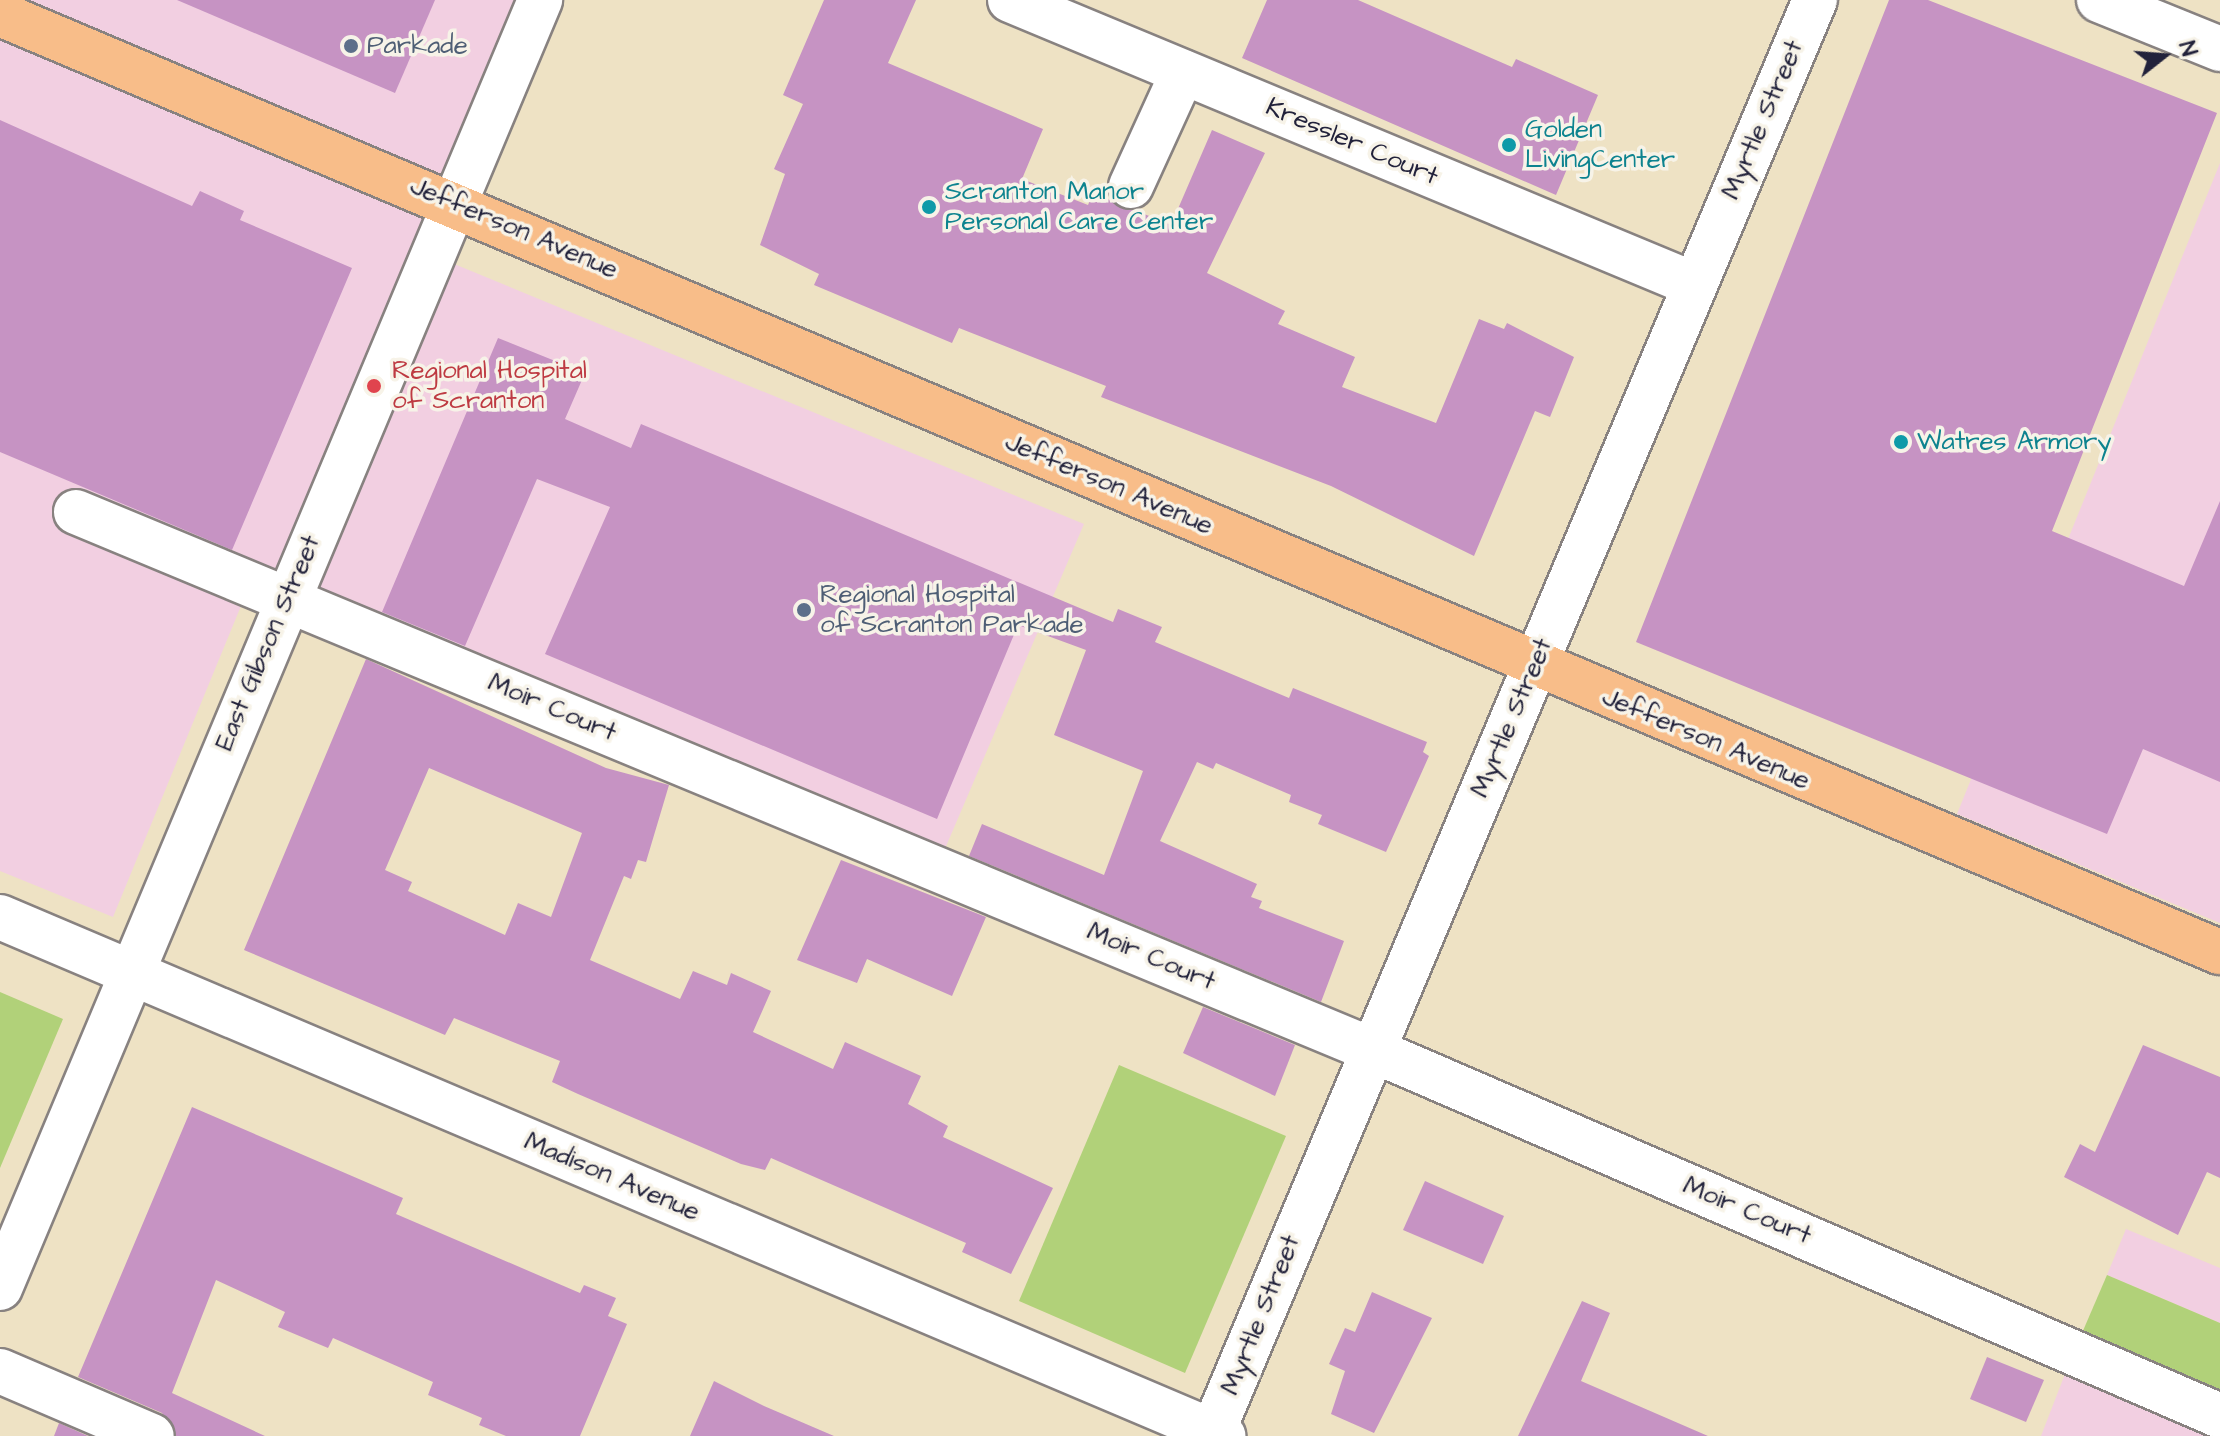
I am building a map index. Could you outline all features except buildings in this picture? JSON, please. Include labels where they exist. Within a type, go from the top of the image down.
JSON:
[{"type":"main road","name":"Jefferson Avenue","points":[[0,14],[453,201],[1534,667],[2220,952]]},
{"type":"street","name":"East Gibson Street","points":[[0,1288],[286,597],[540,0]]},
{"type":"street","name":"Kressler Court","points":[[1010,0],[1693,284]]},
{"type":"street","name":"Myrtle Street","points":[[1216,1435],[1370,1049],[1815,0]]},
{"type":"street","points":[[2099,0],[2220,49]]},
{"type":"street","points":[[1131,186],[1183,72]]},
{"type":"street","name":"Moir Court","points":[[76,512],[1370,1049],[2220,1416]]},
{"type":"street","name":"Madison Avenue","points":[[0,917],[1216,1435]]},
{"type":"street","points":[[0,1371],[152,1436]]},
{"type":"shaded area","name":"Regional Hospital of Scranton","points":[[0,0],[520,0],[413,247],[1084,524],[944,851],[257,567],[113,917],[0,871]]},
{"type":"shaded area","points":[[2220,163],[2220,923],[1957,814]]},
{"type":"shaded area","points":[[2126,1229],[2220,1268],[2220,1323],[2107,1275]]},
{"type":"shaded area","points":[[2070,1361],[2220,1436],[2041,1436]]},
{"type":"green space","points":[[0,992],[63,1019],[0,1168]]},
{"type":"green space","points":[[1119,1065],[1286,1136],[1185,1373],[1019,1301]]},
{"type":"green space","points":[[2107,1275],[2220,1323],[2220,1396],[2079,1340]]},
{"type":"place","name":"Parkade","points":[[351,46]]},
{"type":"place","name":"Golden LivingCenter","points":[[1509,145]]},
{"type":"place","name":"Scranton Manor Personal Care Center","points":[[929,207]]},
{"type":"place","name":"Regional Hospital of Scranton","points":[[374,386]]},
{"type":"place","name":"Watres Armory","points":[[1901,442]]},
{"type":"place","name":"Regional Hospital of Scranton Parkade","points":[[804,610]]}]
